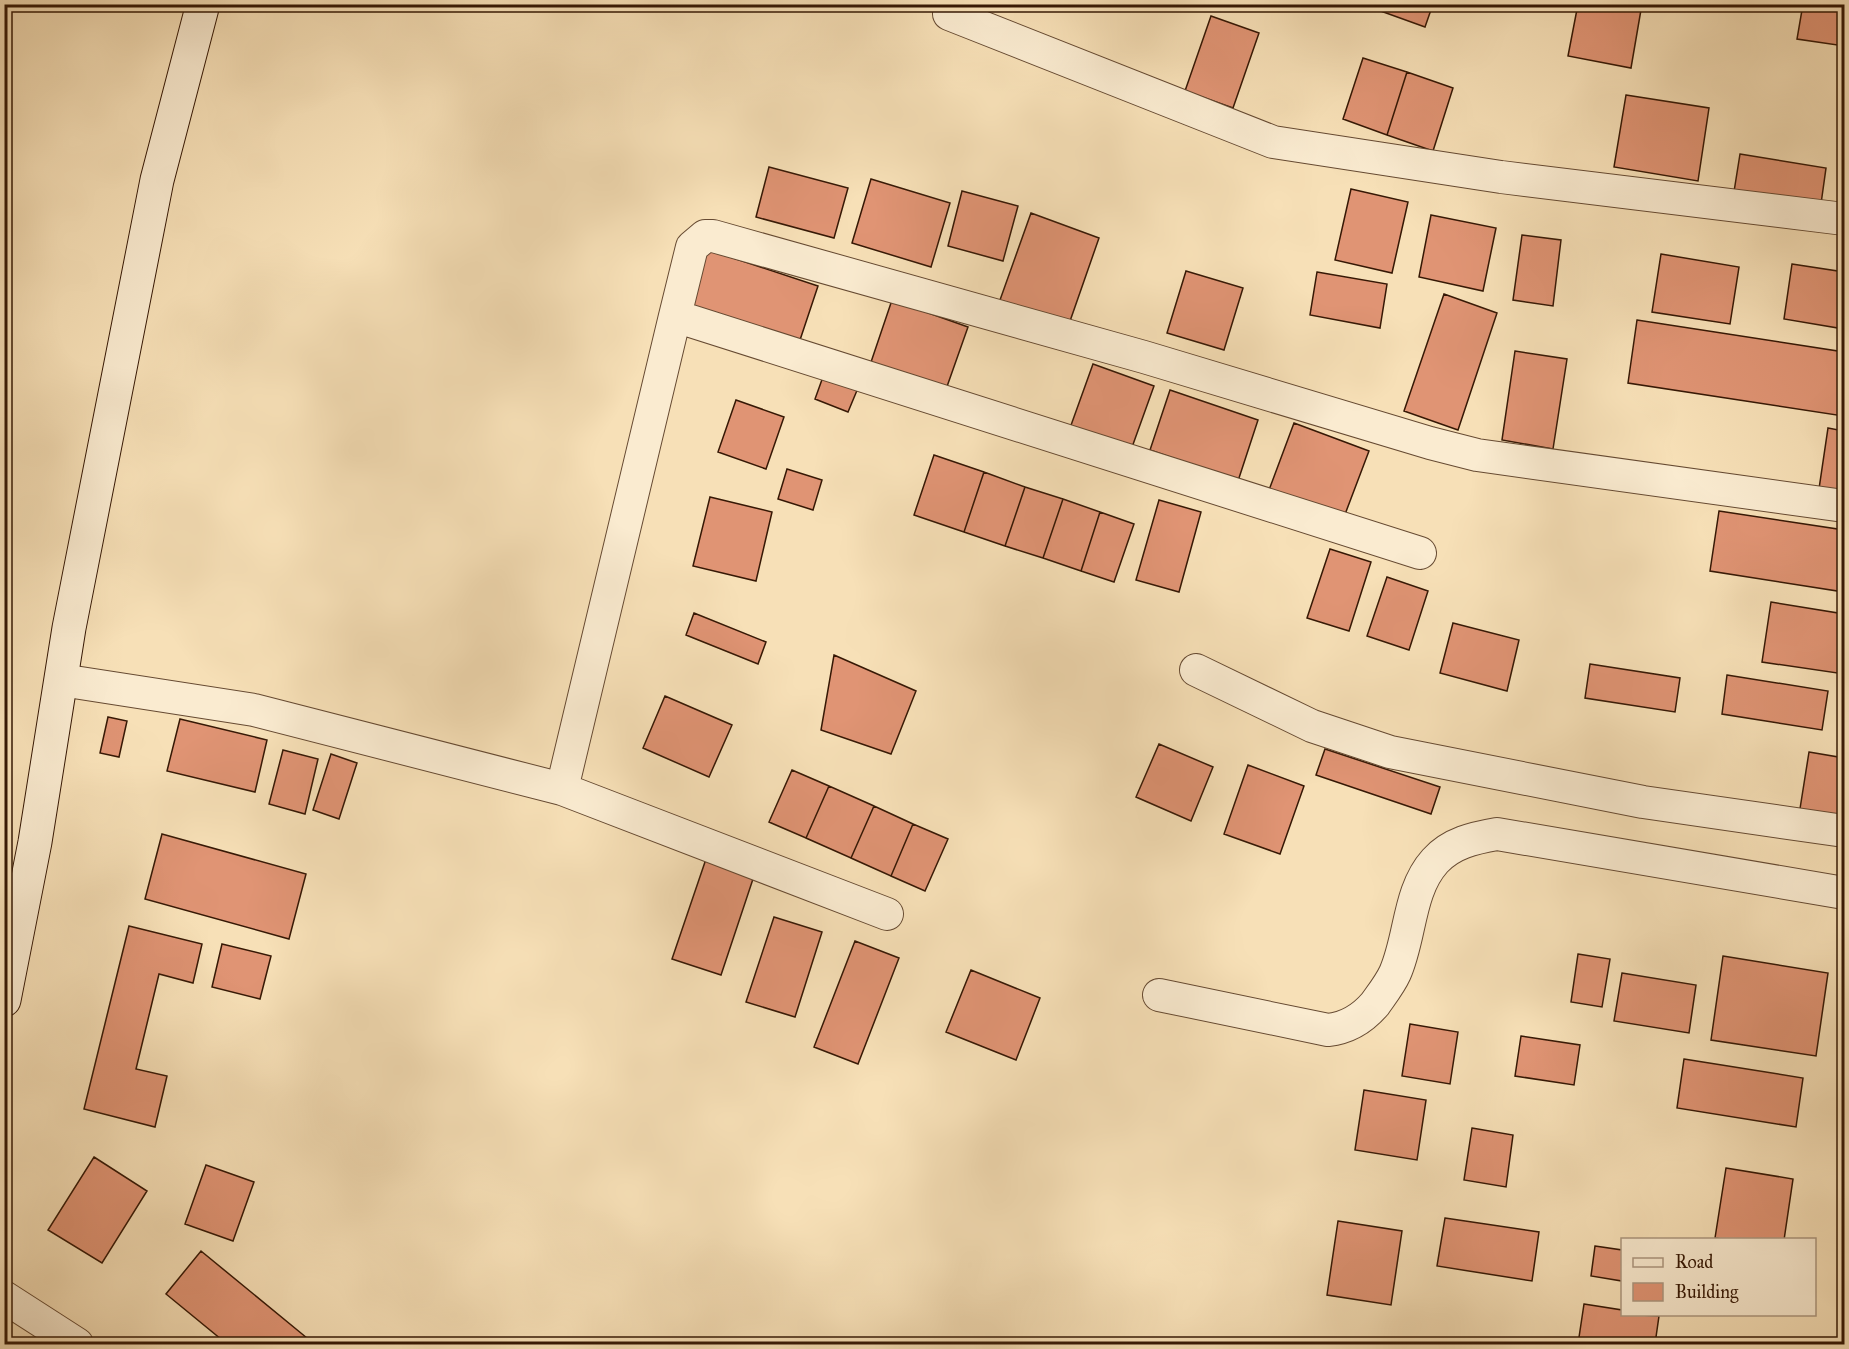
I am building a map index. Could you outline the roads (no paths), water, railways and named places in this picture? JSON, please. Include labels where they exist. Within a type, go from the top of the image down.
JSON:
[{"type":"street","points":[[4,1000],[35,842],[69,628],[157,180],[203,4]]},
{"type":"street","points":[[949,14],[1273,142],[1501,177],[1845,219]]},
{"type":"street","points":[[562,789],[692,247],[705,236],[713,236],[1144,357],[1477,455],[1845,507]]},
{"type":"street","points":[[675,316],[1420,553]]},
{"type":"street","points":[[1196,670],[1312,726],[1390,752],[1643,802],[1845,831]]},
{"type":"street","points":[[61,680],[254,710],[562,789],[887,914]]},
{"type":"street","points":[[1160,995],[1328,1030],[1340,1029],[1362,1017],[1386,989],[1396,972],[1421,880],[1435,860],[1452,847],[1474,838],[1497,834],[1845,893]]},
{"type":"street","points":[[4,1297],[77,1344]]}]
